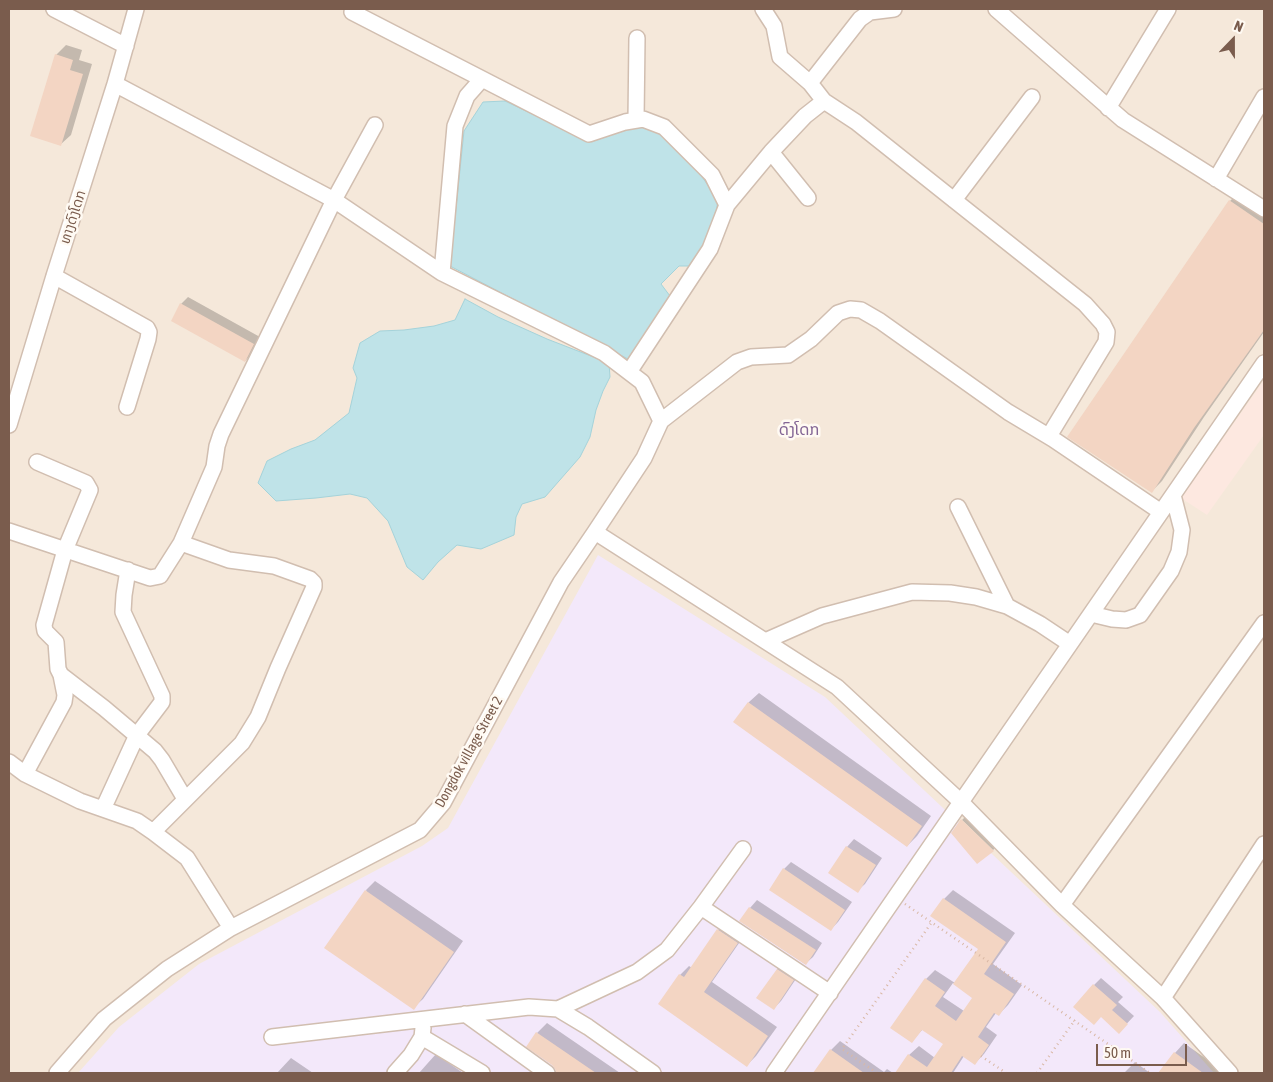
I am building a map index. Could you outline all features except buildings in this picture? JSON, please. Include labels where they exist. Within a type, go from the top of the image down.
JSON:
[{"type":"street","points":[[54,9],[126,46]]},
{"type":"street","name":"ທາງດົງໂດກ","points":[[9,425],[115,84],[136,9]]},
{"type":"street","points":[[763,9],[774,26],[780,57],[810,83],[824,101],[856,122],[1085,304],[1103,324],[1107,332],[1106,342],[1049,436]]},
{"type":"street","points":[[810,83],[860,19],[870,12],[894,9]]},
{"type":"street","points":[[996,9],[1123,120],[1264,209]]},
{"type":"street","points":[[1108,108],[1168,9]]},
{"type":"street","points":[[352,12],[589,134],[624,122],[643,119],[664,127],[712,175],[727,205]]},
{"type":"street","points":[[636,38],[636,120]]},
{"type":"street","points":[[442,273],[455,126],[467,96],[482,79]]},
{"type":"street","points":[[115,84],[334,200],[442,273],[604,353],[642,382],[661,421],[737,362],[752,357],[788,355],[811,339],[838,313],[850,309],[861,310],[880,321],[1008,412],[1049,436],[1162,512]]},
{"type":"street","points":[[954,200],[1032,97]]},
{"type":"street","points":[[1216,179],[1264,97]]},
{"type":"street","points":[[629,372],[710,248],[727,205],[771,152],[805,116],[824,101]]},
{"type":"street","points":[[9,530],[150,578],[160,576],[181,543],[214,467],[221,434],[334,200],[375,125]]},
{"type":"street","points":[[771,152],[808,198]]},
{"type":"street","points":[[54,276],[147,328],[149,332],[148,339],[127,407]]},
{"type":"street","points":[[774,1073],[1264,363]]},
{"type":"street","name":"Dongdok village Street 2","points":[[57,1073],[104,1019],[167,968],[232,928],[420,830],[443,803],[561,582],[644,458],[661,421]]},
{"type":"street","points":[[25,774],[64,702],[65,695],[58,669],[56,642],[45,631],[44,625],[65,550],[90,490],[86,483],[37,462]]},
{"type":"street","points":[[1091,614],[1112,620],[1126,620],[1140,615],[1171,571],[1179,552],[1182,530],[1173,495]]},
{"type":"street","points":[[958,507],[1008,606]]},
{"type":"street","points":[[595,532],[837,687],[961,802],[1062,905],[1163,998],[1230,1073]]},
{"type":"street","points":[[152,832],[242,743],[258,717],[314,587],[314,583],[310,579],[274,566],[229,560],[181,543]]},
{"type":"street","points":[[103,809],[137,735],[162,702],[162,696],[123,612],[128,570]]},
{"type":"street","points":[[765,641],[822,616],[912,592],[950,593],[976,597],[1008,606],[1070,644]]},
{"type":"street","points":[[1062,905],[1264,623]]},
{"type":"street","points":[[61,675],[104,708],[154,751],[162,760],[185,799]]},
{"type":"street","points":[[9,762],[25,774],[80,801],[137,821],[187,858],[232,928]]},
{"type":"street","points":[[1163,998],[1264,844]]},
{"type":"street","points":[[558,1009],[637,972],[667,950],[743,849]]},
{"type":"street","points":[[701,906],[830,993]]},
{"type":"street","points":[[272,1036],[529,1007],[558,1009],[588,1027],[654,1073]]},
{"type":"street","points":[[465,1014],[547,1073]]},
{"type":"street","points":[[395,1073],[422,1038],[424,1019]]},
{"type":"street","points":[[422,1038],[482,1073]]},
{"type":"path","points":[[895,897],[1150,1073]]},
{"type":"path","points":[[877,1073],[842,1048],[932,922]]},
{"type":"path","points":[[1037,1073],[1075,1020]]},
{"type":"path","points":[[981,1056],[1006,1073]]},
{"type":"shaded area","points":[[9,9],[1264,9],[1264,1073],[9,1073]]},
{"type":"shaded area","points":[[1264,380],[1264,435],[1207,515],[1181,498]]},
{"type":"shaded area","points":[[598,555],[825,697],[1160,1012],[1214,1073],[78,1073],[119,1027],[199,964],[422,846],[448,828]]},
{"type":"water","points":[[505,101],[589,141],[630,126],[655,129],[689,159],[718,199],[715,224],[691,266],[679,266],[661,284],[670,296],[628,359],[450,266],[464,131],[483,102]]},
{"type":"water","points":[[465,299],[498,317],[547,339],[609,363],[610,377],[596,410],[590,437],[580,457],[545,497],[522,504],[516,517],[514,535],[481,549],[457,545],[438,562],[423,580],[407,567],[388,521],[367,498],[350,494],[276,501],[258,483],[267,461],[315,440],[349,413],[357,378],[353,368],[360,343],[380,331],[434,326],[455,320]]},
{"type":"district","name":"ດົງໂດກ","points":[[799,430]]}]
